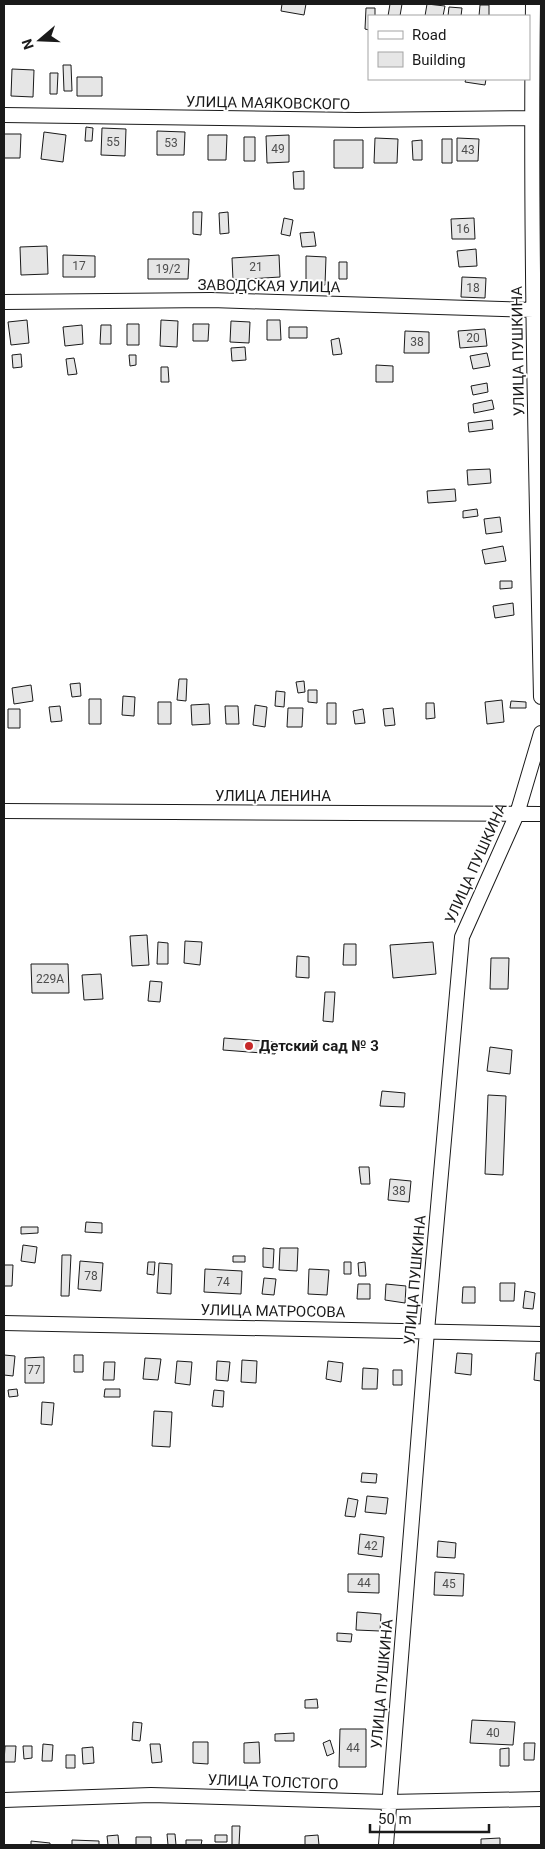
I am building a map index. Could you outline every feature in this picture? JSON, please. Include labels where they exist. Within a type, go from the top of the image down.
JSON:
[{"type":"street","name":"УЛИЦА ПУШКИНА","points":[[533,4],[531,118],[537,165],[533,310],[541,697]]},
{"type":"street","name":"УЛИЦА МАЯКОВСКОГО","points":[[4,115],[357,120],[531,118]]},
{"type":"street","name":"ЗАВОДСКАЯ УЛИЦА","points":[[4,302],[211,300],[533,310]]},
{"type":"street","name":"УЛИЦА ПУШКИНА","points":[[386,1845],[427,1330],[462,936],[517,814],[541,733]]},
{"type":"street","name":"УЛИЦА ЛЕНИНА","points":[[4,811],[541,814]]},
{"type":"street","name":"УЛИЦА МАТРОСОВА","points":[[4,1323],[427,1330],[541,1334]]},
{"type":"street","name":"УЛИЦА ТОЛСТОГО","points":[[4,1800],[151,1795],[388,1802],[541,1799]]},
{"type":"building","points":[[282,4],[306,4],[304,15],[281,11]]},
{"type":"building","points":[[390,4],[402,4],[400,15],[388,15]]},
{"type":"building","points":[[427,4],[445,6],[443,15],[425,15]]},
{"type":"building","points":[[480,5],[489,5],[489,15],[479,15]]},
{"type":"building","points":[[449,7],[462,8],[461,15],[448,15]]},
{"type":"building","points":[[366,8],[375,8],[375,15],[368,15],[368,30],[365,29]]},
{"type":"building","points":[[63,65],[71,65],[72,91],[64,91]]},
{"type":"building","points":[[12,69],[34,70],[33,97],[11,96]]},
{"type":"building","points":[[50,73],[58,73],[57,94],[50,94]]},
{"type":"building","points":[[77,77],[102,77],[102,96],[77,96]]},
{"type":"building","points":[[466,80],[486,80],[485,85],[465,82]]},
{"type":"building","points":[[86,127],[93,128],[92,141],[85,141]]},
{"type":"building","points":[[102,128],[126,129],[125,156],[101,155]]},
{"type":"building","points":[[157,131],[185,132],[184,155],[157,155]]},
{"type":"building","points":[[44,132],[66,135],[63,162],[41,159]]},
{"type":"building","points":[[4,134],[21,134],[20,158],[4,158]]},
{"type":"building","points":[[208,135],[227,135],[226,160],[208,160]]},
{"type":"building","points":[[289,135],[289,162],[267,163],[266,136]]},
{"type":"building","points":[[244,137],[255,137],[255,161],[244,161]]},
{"type":"building","points":[[375,138],[398,139],[397,163],[374,163]]},
{"type":"building","points":[[457,138],[479,139],[478,161],[457,161]]},
{"type":"building","points":[[442,139],[452,139],[452,163],[442,163]]},
{"type":"building","points":[[334,140],[363,140],[363,168],[334,168]]},
{"type":"building","points":[[422,140],[422,160],[413,160],[412,141]]},
{"type":"building","points":[[304,171],[304,189],[294,189],[293,172]]},
{"type":"building","points":[[193,212],[202,212],[201,235],[193,234]]},
{"type":"building","points":[[228,212],[229,233],[220,234],[219,213]]},
{"type":"building","points":[[284,218],[293,220],[290,236],[281,234]]},
{"type":"building","points":[[474,218],[475,239],[452,239],[451,219]]},
{"type":"building","points":[[314,232],[316,246],[302,247],[300,233]]},
{"type":"building","points":[[47,246],[48,274],[21,275],[20,247]]},
{"type":"building","points":[[476,249],[477,266],[459,267],[457,251]]},
{"type":"building","points":[[63,255],[95,256],[95,277],[63,277]]},
{"type":"building","points":[[279,255],[280,277],[233,280],[232,258]]},
{"type":"building","points":[[306,256],[326,257],[325,285],[306,285]]},
{"type":"building","points":[[148,259],[189,259],[188,279],[148,279]]},
{"type":"building","points":[[339,262],[347,262],[347,279],[339,279]]},
{"type":"building","points":[[462,277],[486,278],[485,298],[461,297]]},
{"type":"building","points":[[27,320],[29,343],[11,345],[8,322]]},
{"type":"building","points":[[161,320],[178,321],[177,347],[160,346]]},
{"type":"building","points":[[267,320],[280,320],[281,340],[267,340]]},
{"type":"building","points":[[231,321],[250,322],[249,343],[230,342]]},
{"type":"building","points":[[127,324],[139,324],[139,345],[127,345]]},
{"type":"building","points":[[193,324],[209,324],[208,341],[193,341]]},
{"type":"building","points":[[82,325],[83,344],[65,346],[63,327]]},
{"type":"building","points":[[101,325],[111,325],[111,344],[100,344]]},
{"type":"building","points":[[289,327],[307,327],[307,338],[289,338]]},
{"type":"building","points":[[485,329],[487,346],[460,348],[458,331]]},
{"type":"building","points":[[405,331],[429,332],[429,353],[404,353]]},
{"type":"building","points":[[339,338],[342,354],[333,355],[331,340]]},
{"type":"building","points":[[245,347],[246,360],[232,361],[231,348]]},
{"type":"building","points":[[487,353],[490,366],[473,369],[470,356]]},
{"type":"building","points":[[21,354],[22,367],[13,368],[12,355]]},
{"type":"building","points":[[129,355],[136,355],[136,365],[130,366]]},
{"type":"building","points":[[74,358],[77,374],[68,375],[66,359]]},
{"type":"building","points":[[376,365],[393,366],[393,382],[376,382]]},
{"type":"building","points":[[161,367],[168,367],[169,382],[161,382]]},
{"type":"building","points":[[487,383],[488,392],[473,395],[471,386]]},
{"type":"building","points":[[492,400],[494,409],[474,413],[473,404]]},
{"type":"building","points":[[492,420],[493,429],[469,432],[468,423]]},
{"type":"building","points":[[490,469],[491,483],[468,485],[467,470]]},
{"type":"building","points":[[455,489],[456,501],[428,503],[427,491]]},
{"type":"building","points":[[477,509],[478,516],[463,518],[463,511]]},
{"type":"building","points":[[500,517],[502,532],[486,534],[484,519]]},
{"type":"building","points":[[503,546],[506,561],[485,564],[482,550]]},
{"type":"building","points":[[500,581],[512,581],[512,588],[500,589]]},
{"type":"building","points":[[513,603],[514,615],[495,618],[493,606]]},
{"type":"building","points":[[179,679],[187,679],[186,701],[177,700]]},
{"type":"building","points":[[304,681],[305,692],[298,693],[296,682]]},
{"type":"building","points":[[80,683],[81,696],[72,697],[70,684]]},
{"type":"building","points":[[31,685],[33,701],[14,704],[12,688]]},
{"type":"building","points":[[308,690],[317,690],[317,703],[308,702]]},
{"type":"building","points":[[276,691],[285,692],[284,707],[275,706]]},
{"type":"building","points":[[123,696],[135,697],[134,716],[122,715]]},
{"type":"building","points":[[89,699],[101,699],[101,724],[89,724]]},
{"type":"building","points":[[502,700],[504,722],[487,724],[485,702]]},
{"type":"building","points":[[511,701],[526,702],[526,708],[510,708]]},
{"type":"building","points":[[158,702],[171,702],[171,724],[158,724]]},
{"type":"building","points":[[327,703],[336,703],[336,724],[327,724]]},
{"type":"building","points":[[426,703],[434,703],[435,718],[426,719]]},
{"type":"building","points":[[209,704],[210,724],[192,725],[191,705]]},
{"type":"building","points":[[255,705],[267,707],[265,727],[253,725]]},
{"type":"building","points":[[60,706],[62,721],[51,722],[49,707]]},
{"type":"building","points":[[225,706],[238,706],[239,724],[226,724]]},
{"type":"building","points":[[288,708],[303,708],[302,727],[287,727]]},
{"type":"building","points":[[393,708],[395,725],[385,726],[383,709]]},
{"type":"building","points":[[8,709],[20,709],[20,728],[8,728]]},
{"type":"building","points":[[363,709],[365,723],[355,724],[353,711]]},
{"type":"building","points":[[147,935],[149,965],[132,966],[130,936]]},
{"type":"building","points":[[185,941],[202,942],[200,965],[184,963]]},
{"type":"building","points":[[158,942],[168,943],[168,964],[157,964]]},
{"type":"building","points":[[433,942],[436,974],[393,978],[390,945]]},
{"type":"building","points":[[344,944],[356,944],[356,965],[343,965]]},
{"type":"building","points":[[297,956],[309,957],[309,978],[296,977]]},
{"type":"building","points":[[491,958],[509,958],[508,989],[490,989]]},
{"type":"building","points":[[31,964],[68,964],[69,993],[32,993]]},
{"type":"building","points":[[101,974],[103,999],[84,1000],[82,975]]},
{"type":"building","points":[[150,981],[162,982],[160,1002],[148,1001]]},
{"type":"building","points":[[325,992],[335,992],[333,1022],[323,1021]]},
{"type":"building","name":"Детский сад № 3","points":[[224,1038],[276,1042],[275,1054],[223,1050]]},
{"type":"building","points":[[490,1047],[512,1050],[510,1074],[487,1071]]},
{"type":"building","points":[[382,1091],[405,1093],[404,1107],[380,1106]]},
{"type":"building","points":[[488,1095],[506,1096],[503,1175],[485,1174]]},
{"type":"building","points":[[359,1167],[369,1167],[370,1184],[361,1184]]},
{"type":"building","points":[[390,1179],[411,1181],[409,1202],[388,1200]]},
{"type":"building","points":[[86,1222],[102,1223],[102,1233],[85,1232]]},
{"type":"building","points":[[21,1227],[38,1227],[38,1233],[21,1234]]},
{"type":"building","points":[[23,1245],[37,1247],[35,1263],[21,1261]]},
{"type":"building","points":[[263,1248],[274,1249],[273,1268],[263,1267]]},
{"type":"building","points":[[280,1248],[298,1248],[297,1271],[279,1270]]},
{"type":"building","points":[[62,1255],[71,1255],[69,1296],[61,1296]]},
{"type":"building","points":[[233,1256],[245,1256],[245,1262],[233,1262]]},
{"type":"building","points":[[80,1261],[103,1263],[101,1291],[78,1289]]},
{"type":"building","points":[[148,1262],[155,1262],[154,1275],[147,1274]]},
{"type":"building","points":[[344,1262],[351,1262],[351,1274],[344,1274]]},
{"type":"building","points":[[365,1262],[366,1276],[359,1276],[358,1263]]},
{"type":"building","points":[[159,1263],[172,1264],[171,1294],[157,1293]]},
{"type":"building","points":[[4,1265],[13,1265],[12,1286],[4,1286]]},
{"type":"building","points":[[205,1269],[242,1271],[241,1294],[204,1292]]},
{"type":"building","points":[[309,1269],[329,1270],[327,1295],[308,1294]]},
{"type":"building","points":[[264,1278],[276,1279],[274,1295],[262,1294]]},
{"type":"building","points":[[500,1283],[515,1283],[514,1301],[500,1301]]},
{"type":"building","points":[[358,1284],[370,1284],[370,1299],[357,1299]]},
{"type":"building","points":[[386,1284],[406,1286],[405,1303],[385,1300]]},
{"type":"building","points":[[463,1287],[475,1287],[475,1303],[462,1303]]},
{"type":"building","points":[[525,1291],[535,1293],[533,1309],[523,1308]]},
{"type":"building","points":[[457,1353],[472,1354],[471,1375],[455,1373]]},
{"type":"building","points":[[536,1353],[541,1353],[541,1381],[534,1380]]},
{"type":"building","points":[[4,1355],[15,1356],[13,1376],[4,1375]]},
{"type":"building","points":[[74,1355],[83,1355],[83,1372],[74,1372]]},
{"type":"building","points":[[44,1357],[44,1383],[25,1383],[25,1358]]},
{"type":"building","points":[[145,1358],[161,1359],[158,1380],[143,1379]]},
{"type":"building","points":[[242,1360],[257,1361],[256,1383],[241,1382]]},
{"type":"building","points":[[177,1361],[192,1362],[190,1385],[175,1383]]},
{"type":"building","points":[[217,1361],[230,1362],[228,1381],[216,1380]]},
{"type":"building","points":[[328,1361],[343,1363],[341,1382],[326,1379]]},
{"type":"building","points":[[104,1362],[115,1362],[114,1380],[103,1380]]},
{"type":"building","points":[[363,1368],[378,1369],[377,1389],[362,1389]]},
{"type":"building","points":[[393,1370],[402,1370],[402,1385],[393,1385]]},
{"type":"building","points":[[17,1389],[18,1396],[9,1397],[8,1390]]},
{"type":"building","points":[[105,1389],[120,1389],[120,1397],[104,1397]]},
{"type":"building","points":[[214,1390],[224,1391],[223,1407],[212,1406]]},
{"type":"building","points":[[42,1402],[54,1403],[52,1425],[41,1424]]},
{"type":"building","points":[[154,1411],[172,1412],[170,1447],[152,1446]]},
{"type":"building","points":[[362,1473],[377,1474],[376,1483],[361,1482]]},
{"type":"building","points":[[367,1496],[388,1498],[386,1514],[365,1512]]},
{"type":"building","points":[[348,1498],[358,1500],[355,1517],[345,1516]]},
{"type":"building","points":[[360,1534],[384,1537],[382,1557],[358,1554]]},
{"type":"building","points":[[438,1541],[456,1543],[455,1558],[437,1557]]},
{"type":"building","points":[[435,1572],[464,1574],[463,1596],[434,1595]]},
{"type":"building","points":[[348,1574],[379,1574],[379,1593],[348,1592]]},
{"type":"building","points":[[357,1612],[381,1614],[380,1631],[356,1630]]},
{"type":"building","points":[[337,1633],[352,1634],[351,1642],[337,1641]]},
{"type":"building","points":[[317,1699],[318,1708],[305,1708],[305,1700]]},
{"type":"building","points":[[472,1720],[515,1722],[513,1745],[470,1743]]},
{"type":"building","points":[[133,1722],[142,1723],[140,1741],[132,1740]]},
{"type":"building","points":[[340,1729],[366,1729],[366,1767],[339,1767]]},
{"type":"building","points":[[294,1733],[294,1741],[275,1741],[275,1734]]},
{"type":"building","points":[[330,1740],[334,1753],[327,1756],[323,1743]]},
{"type":"building","points":[[193,1742],[208,1742],[208,1764],[193,1763]]},
{"type":"building","points":[[259,1742],[260,1763],[244,1763],[244,1743]]},
{"type":"building","points":[[524,1743],[535,1743],[534,1760],[524,1760]]},
{"type":"building","points":[[43,1744],[53,1745],[52,1761],[42,1761]]},
{"type":"building","points":[[150,1744],[160,1744],[162,1762],[152,1763]]},
{"type":"building","points":[[5,1746],[16,1746],[15,1762],[4,1762]]},
{"type":"building","points":[[23,1746],[32,1746],[32,1758],[24,1759]]},
{"type":"building","points":[[93,1747],[94,1763],[83,1764],[82,1748]]},
{"type":"building","points":[[509,1748],[509,1766],[500,1766],[500,1749]]},
{"type":"building","points":[[66,1755],[75,1755],[75,1768],[66,1768]]},
{"type":"building","points":[[232,1826],[240,1826],[239,1845],[232,1845]]},
{"type":"building","points":[[167,1834],[175,1834],[176,1845],[168,1845]]},
{"type":"building","points":[[118,1835],[119,1845],[108,1845],[107,1836]]},
{"type":"building","points":[[215,1835],[227,1835],[227,1842],[215,1842]]},
{"type":"building","points":[[318,1835],[319,1845],[305,1845],[305,1836]]},
{"type":"building","points":[[136,1837],[151,1837],[151,1845],[136,1845]]},
{"type":"building","points":[[500,1838],[500,1845],[481,1845],[481,1839]]},
{"type":"building","points":[[72,1840],[99,1841],[99,1845],[72,1845]]},
{"type":"building","points":[[186,1840],[202,1840],[201,1845],[186,1845]]},
{"type":"building","points":[[31,1841],[50,1843],[50,1845],[31,1845]]},
{"type":"place","name":"Детский сад № 3","points":[[249,1046]]}]
